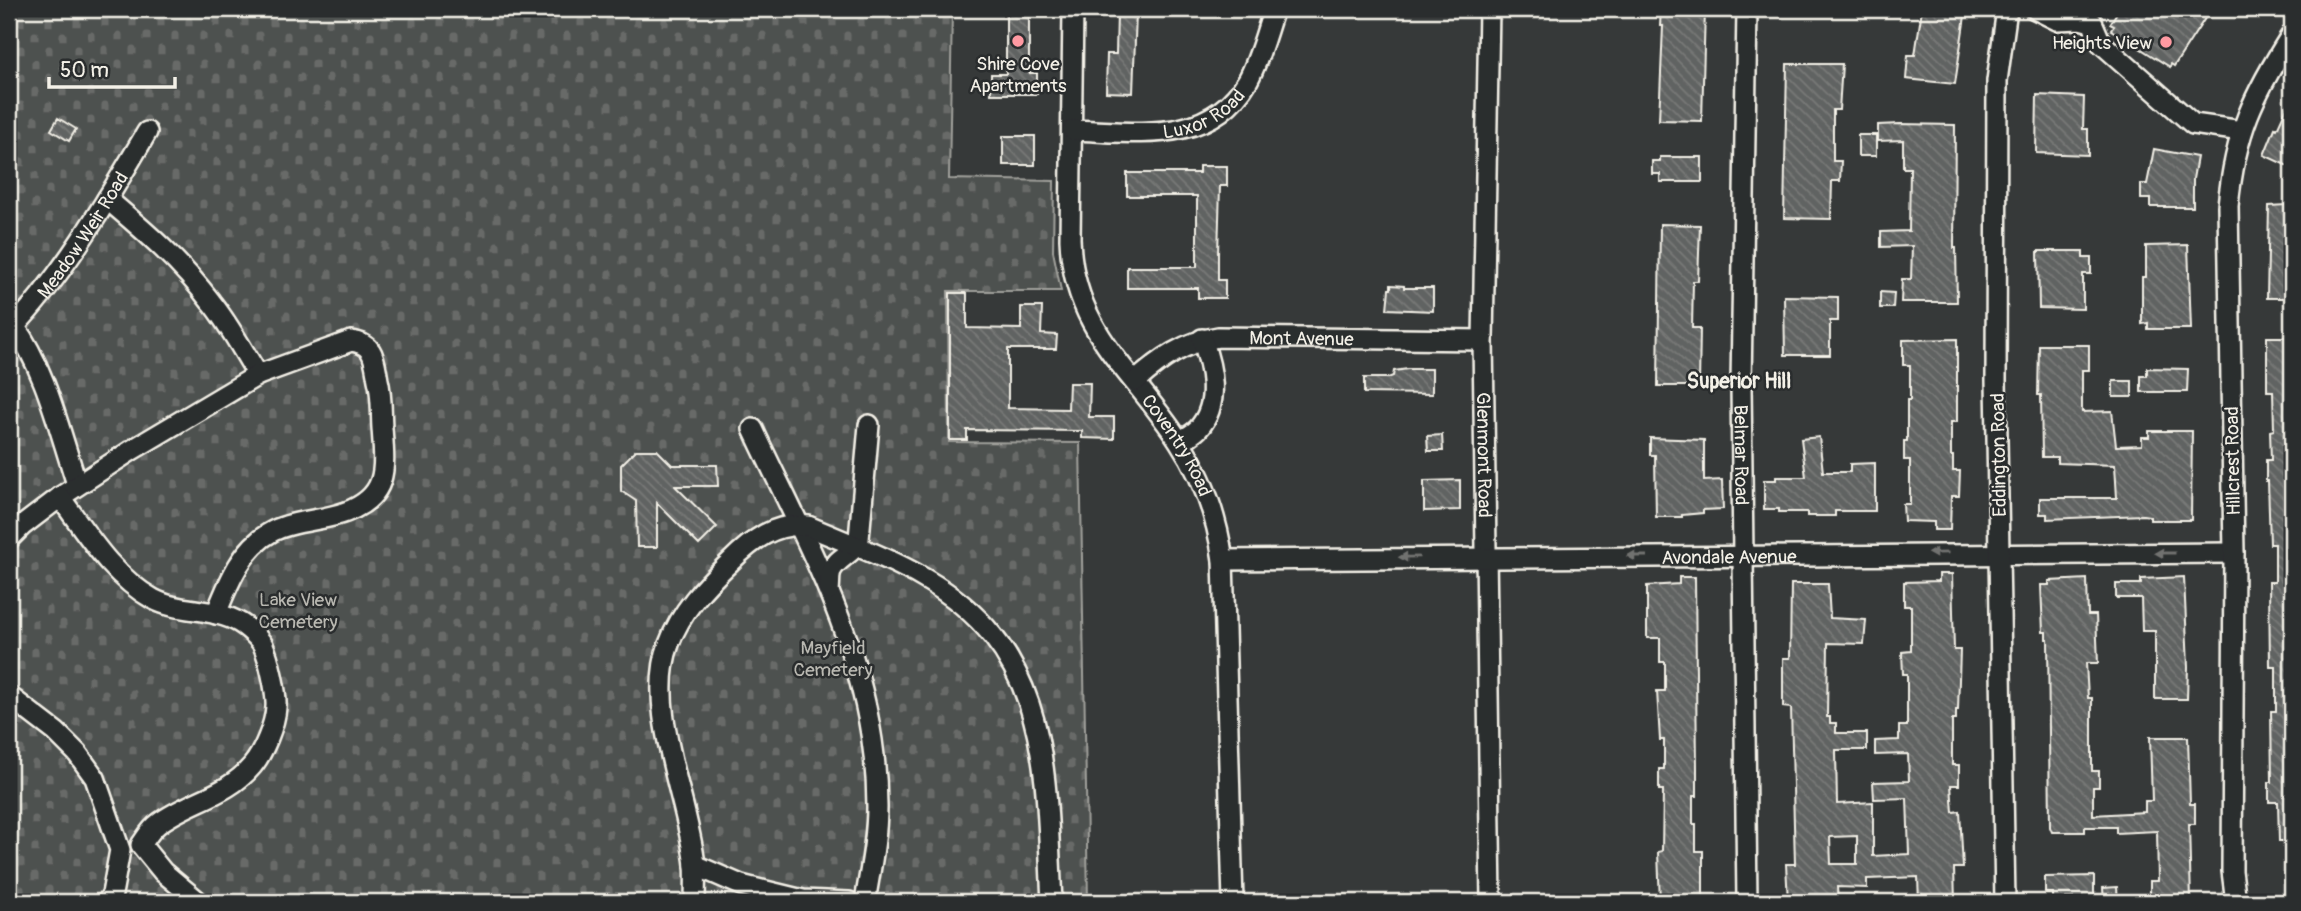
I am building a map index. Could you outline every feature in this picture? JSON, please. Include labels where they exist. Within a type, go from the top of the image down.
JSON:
[{"type":"street","name":"Coventry Road","points":[[1073,9],[1070,247],[1080,299],[1097,333],[1180,442],[1210,499],[1219,533],[1223,559],[1233,902]]},
{"type":"street","name":"Luxor Road","points":[[1073,130],[1169,132],[1189,128],[1209,119],[1230,104],[1248,79],[1260,52],[1273,9]]},
{"type":"street","name":"Glenmont Road","points":[[1489,9],[1483,341],[1490,902]]},
{"type":"street","name":"Belmar Road","points":[[1747,9],[1741,384],[1747,902]]},
{"type":"street","name":"Eddington Road","points":[[2005,902],[1996,380],[1997,81],[2007,9]]},
{"type":"street","points":[[2035,9],[2057,20],[2080,19],[2092,22],[2101,43],[2193,124],[2242,131]]},
{"type":"street","name":"Hillcrest Road","points":[[2236,902],[2232,871],[2234,552],[2228,206],[2231,173],[2242,131],[2267,74],[2292,34]]},
{"type":"street","name":"Meadow Weir Road","points":[[11,329],[39,296],[107,200],[147,132]]},
{"type":"street","points":[[107,200],[186,271],[212,302],[258,375]]},
{"type":"street","points":[[11,329],[26,342],[77,484]]},
{"type":"street","name":"Mont Avenue","points":[[1136,382],[1173,352],[1202,339],[1237,337],[1483,341]]},
{"type":"street","points":[[1180,442],[1198,429],[1208,413],[1214,380],[1202,339]]},
{"type":"street","points":[[9,539],[77,484],[258,375],[351,341],[362,343],[372,351],[379,384],[385,465],[381,483],[372,498],[346,512],[273,531],[249,550],[229,582],[216,614]]},
{"type":"street","points":[[829,590],[831,572],[857,547],[869,425]]},
{"type":"street","points":[[753,429],[829,590],[860,674],[875,760],[877,808],[875,843],[865,902]]},
{"type":"street","points":[[60,497],[101,554],[154,600],[216,614],[240,623],[262,644],[272,680],[276,708],[270,733],[254,764],[232,786],[155,826],[141,845],[120,850]]},
{"type":"street","points":[[695,902],[695,865],[665,722],[662,671],[669,644],[701,589],[742,550],[774,529],[798,525],[808,526],[925,579],[971,611],[999,644],[1020,678],[1039,734],[1052,902]]},
{"type":"street","name":"Avondale Avenue","points":[[1223,559],[2234,552]]},
{"type":"street","points":[[9,696],[56,732],[96,778],[120,850],[107,902]]},
{"type":"street","points":[[141,845],[163,872],[199,902]]},
{"type":"street","points":[[695,865],[754,888],[803,900],[849,902]]},
{"type":"green space","name":"Lake View Cemetery","points":[[9,9],[952,9],[949,179],[1054,181],[1053,251],[1061,291],[948,291],[949,442],[1080,443],[1088,902],[9,902]]},
{"type":"building","name":"Shire Cove Apartments","points":[[1006,9],[1029,9],[1029,73],[1037,73],[1037,94],[991,94],[991,74],[1006,74]]},
{"type":"building","points":[[1661,9],[1705,9],[1702,121],[1659,120],[1663,26],[1660,26]]},
{"type":"building","points":[[1922,9],[1966,9],[1955,84],[1906,79],[1908,55],[1915,55]]},
{"type":"building","points":[[2119,9],[2211,9],[2174,66],[2171,64],[2170,67],[2111,30],[2114,26],[2110,24]]},
{"type":"building","points":[[1117,13],[1136,13],[1133,93],[1106,92],[1107,54],[1116,54]]},
{"type":"building","points":[[1787,64],[1842,64],[1839,110],[1833,110],[1833,161],[1841,161],[1840,181],[1832,181],[1831,219],[1784,218]]},
{"type":"building","points":[[2037,95],[2084,97],[2083,129],[2088,129],[2088,155],[2036,153]]},
{"type":"building","points":[[2292,96],[2292,168],[2264,155]]},
{"type":"building","points":[[58,118],[76,129],[69,141],[51,130]]},
{"type":"building","points":[[1878,125],[1955,125],[1954,248],[1957,302],[1901,302],[1902,279],[1911,279],[1912,246],[1881,247],[1881,232],[1909,231],[1910,168],[1903,168],[1903,140],[1878,141]]},
{"type":"building","points":[[1858,135],[1876,135],[1876,156],[1858,156]]},
{"type":"building","points":[[1003,136],[1035,136],[1035,165],[1003,165]]},
{"type":"building","points":[[2154,149],[2197,157],[2193,179],[2193,207],[2150,207],[2150,199],[2141,199],[2141,184],[2147,184]]},
{"type":"building","points":[[1660,157],[1702,157],[1702,182],[1660,182],[1660,174],[1652,174],[1652,161],[1660,161]]},
{"type":"building","points":[[1199,166],[1227,166],[1227,186],[1220,186],[1218,254],[1218,280],[1225,280],[1225,298],[1198,298],[1198,288],[1127,288],[1127,267],[1197,267],[1197,196],[1127,196],[1127,173],[1199,173]]},
{"type":"building","points":[[2286,205],[2286,210],[2292,210],[2292,298],[2267,298],[2269,206]]},
{"type":"building","points":[[1660,224],[1700,225],[1698,281],[1693,281],[1692,328],[1700,328],[1699,386],[1658,386]]},
{"type":"building","points":[[2188,245],[2191,329],[2148,329],[2148,323],[2142,324],[2142,277],[2146,277],[2146,246]]},
{"type":"building","points":[[2038,251],[2083,251],[2083,258],[2091,258],[2091,274],[2083,274],[2083,309],[2039,308]]},
{"type":"building","points":[[1391,285],[1433,288],[1433,311],[1387,309]]},
{"type":"building","points":[[1880,292],[1894,293],[1893,308],[1880,308]]},
{"type":"building","points":[[950,293],[967,293],[967,328],[1021,329],[1021,307],[1042,307],[1041,334],[1057,335],[1056,349],[1008,349],[1008,408],[1068,409],[1069,383],[1090,383],[1089,417],[1114,417],[1114,439],[1082,438],[1082,431],[967,430],[967,440],[950,440]]},
{"type":"building","points":[[1784,296],[1838,297],[1838,321],[1830,321],[1830,355],[1785,355]]},
{"type":"building","points":[[2267,337],[2292,337],[2292,841],[2279,841],[2278,802],[2269,802],[2269,782],[2272,782],[2271,711],[2276,711],[2276,667],[2270,667],[2269,582],[2275,582],[2275,544],[2270,544],[2266,460],[2271,460],[2270,431],[2274,430],[2273,391],[2267,391]]},
{"type":"building","points":[[1957,339],[1957,422],[1951,422],[1951,456],[1953,471],[1960,471],[1959,496],[1951,496],[1950,530],[1934,530],[1934,522],[1904,521],[1903,504],[1910,504],[1910,460],[1904,460],[1904,441],[1907,441],[1910,365],[1903,365],[1903,340]]},
{"type":"building","points":[[2039,345],[2089,345],[2089,370],[2082,370],[2082,412],[2112,411],[2116,446],[2142,445],[2142,437],[2149,437],[2149,431],[2192,431],[2191,520],[2150,520],[2150,516],[2143,515],[2047,519],[2047,514],[2040,514],[2040,498],[2117,498],[2115,465],[2057,463],[2057,457],[2042,457],[2041,395],[2038,395]]},
{"type":"building","points":[[2147,368],[2188,369],[2187,392],[2141,392],[2141,376],[2147,376]]},
{"type":"building","points":[[1432,369],[1432,394],[1364,393],[1364,378],[1388,378],[1393,376],[1394,371]]},
{"type":"building","points":[[2113,381],[2132,381],[2132,397],[2113,397]]},
{"type":"building","points":[[1442,435],[1443,451],[1428,451],[1427,436]]},
{"type":"building","points":[[1819,437],[1823,472],[1850,472],[1850,464],[1875,463],[1875,511],[1835,511],[1835,516],[1807,516],[1807,512],[1764,509],[1764,480],[1776,480],[1776,477],[1806,477],[1801,439]]},
{"type":"building","points":[[1650,438],[1704,440],[1704,481],[1722,480],[1723,509],[1703,510],[1703,513],[1682,517],[1656,517],[1655,455],[1650,455]]},
{"type":"building","points":[[636,450],[657,450],[672,465],[717,465],[718,486],[675,486],[717,527],[699,545],[657,503],[657,547],[637,547],[636,501],[621,491],[621,465]]},
{"type":"building","points":[[1460,480],[1460,510],[1424,511],[1424,481]]},
{"type":"building","points":[[1939,574],[1952,574],[1954,650],[1960,650],[1958,710],[1956,720],[1952,720],[1952,765],[1959,765],[1959,785],[1951,785],[1953,812],[1960,811],[1963,868],[1954,868],[1955,902],[1919,902],[1918,877],[1867,879],[1867,888],[1837,887],[1838,902],[1788,902],[1786,864],[1795,864],[1791,708],[1783,707],[1783,658],[1790,658],[1791,584],[1828,584],[1830,618],[1866,620],[1864,644],[1828,643],[1827,717],[1830,717],[1830,723],[1836,723],[1836,733],[1867,733],[1867,750],[1836,750],[1837,804],[1873,802],[1873,856],[1909,854],[1907,798],[1874,799],[1873,782],[1909,781],[1908,754],[1875,755],[1875,741],[1899,740],[1899,726],[1907,726],[1907,674],[1903,674],[1902,652],[1911,651],[1911,606],[1904,606],[1904,582],[1939,581]],"holes":[[[1857,836],[1857,864],[1831,864],[1830,837]]]},
{"type":"building","points":[[1679,577],[1695,577],[1697,796],[1693,796],[1693,824],[1696,824],[1696,851],[1703,851],[1703,902],[1660,902],[1658,852],[1662,851],[1663,790],[1659,790],[1659,769],[1664,769],[1664,740],[1660,740],[1657,691],[1665,691],[1665,662],[1660,662],[1660,638],[1647,638],[1647,586],[1679,584]]},
{"type":"building","points":[[2184,577],[2187,699],[2155,699],[2155,631],[2142,631],[2141,598],[2116,598],[2116,584],[2141,584],[2141,579]]},
{"type":"building","points":[[2087,579],[2088,615],[2096,615],[2098,663],[2086,663],[2088,698],[2092,698],[2092,771],[2099,771],[2099,787],[2093,787],[2093,815],[2145,812],[2145,801],[2152,801],[2150,737],[2188,737],[2190,804],[2195,804],[2195,824],[2189,824],[2191,902],[2150,902],[2150,881],[2158,881],[2157,831],[2116,833],[2116,827],[2085,827],[2085,832],[2052,832],[2050,827],[2048,639],[2046,632],[2043,632],[2041,585],[2049,585],[2049,581]]},
{"type":"building","points":[[2094,876],[2094,898],[2066,898],[2066,902],[2053,902],[2053,893],[2045,893],[2045,877]]},
{"type":"building","points":[[2117,887],[2118,902],[2104,902],[2103,888]]},
{"type":"place","name":"Shire Cove Apartments","points":[[1018,41]]},
{"type":"place","name":"Heights View","points":[[2166,42]]},
{"type":"district","name":"Superior Hill","points":[[1739,381]]},
{"type":"park label","name":"Mayfield Cemetery","points":[[833,658]]}]
